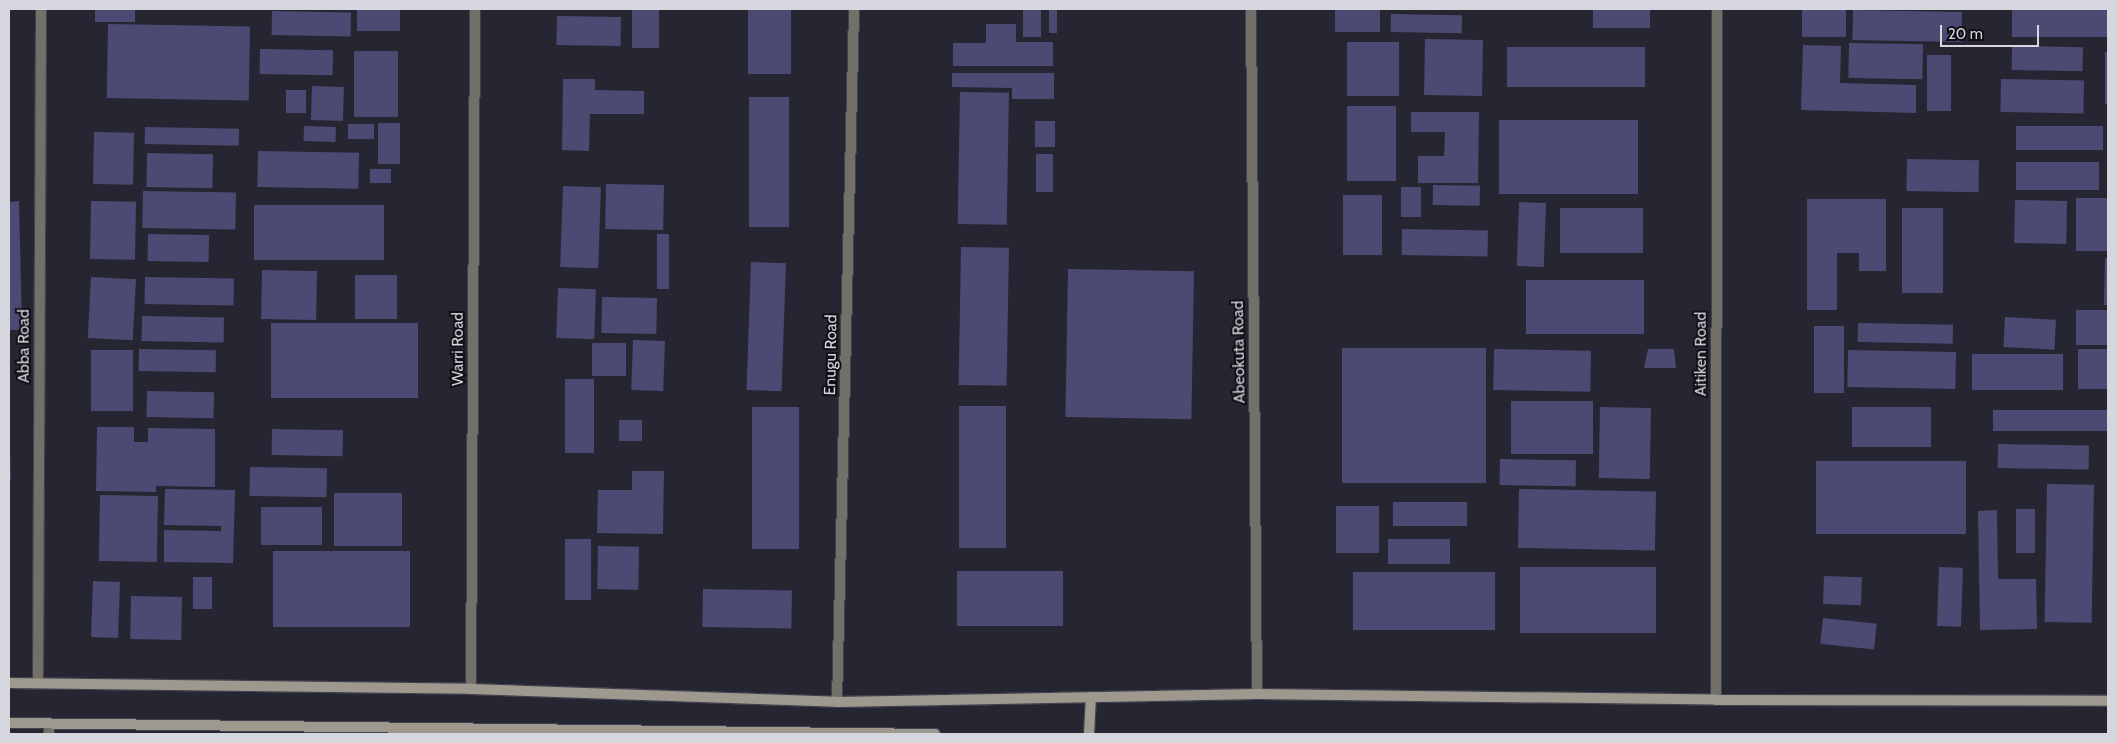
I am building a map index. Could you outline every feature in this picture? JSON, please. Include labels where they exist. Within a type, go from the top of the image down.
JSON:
[{"type":"main road","points":[[9,683],[471,689],[837,702],[1257,694],[1716,700],[2108,701]]},
{"type":"main road","points":[[1088,734],[1090,697]]},
{"type":"main road","points":[[9,723],[935,734]]},
{"type":"street","name":"Abba Road","points":[[38,683],[41,9]]},
{"type":"street","name":"Warri Road","points":[[471,689],[475,9]]},
{"type":"street","name":"Enugu Road","points":[[837,702],[854,9]]},
{"type":"street","name":"Abeokuta Road","points":[[1250,9],[1257,694]]},
{"type":"street","name":"Aitiken Road","points":[[1716,700],[1717,9]]},
{"type":"street","points":[[49,723],[49,734]]},
{"type":"building","points":[[95,9],[135,9],[135,22],[95,22]]},
{"type":"building","points":[[357,9],[400,9],[400,31],[357,31]]},
{"type":"building","points":[[632,9],[659,9],[659,48],[632,48]]},
{"type":"building","points":[[748,9],[791,9],[791,74],[748,74]]},
{"type":"building","points":[[1023,9],[1041,9],[1041,37],[1023,37]]},
{"type":"building","points":[[1049,9],[1057,9],[1057,33],[1049,33]]},
{"type":"building","points":[[1335,9],[1380,9],[1380,32],[1335,32]]},
{"type":"building","points":[[1593,9],[1650,9],[1650,28],[1593,28]]},
{"type":"building","points":[[1802,9],[1846,9],[1846,37],[1802,37]]},
{"type":"building","points":[[2012,9],[2108,9],[2108,37],[2012,37]]},
{"type":"building","points":[[1853,10],[1962,12],[1961,42],[1852,40]]},
{"type":"building","points":[[272,11],[351,12],[351,36],[272,35]]},
{"type":"building","points":[[1391,14],[1462,15],[1462,33],[1391,32]]},
{"type":"building","points":[[557,16],[621,17],[620,46],[556,45]]},
{"type":"building","points":[[108,24],[250,26],[249,100],[107,98]]},
{"type":"building","points":[[986,24],[1016,24],[1016,42],[1053,42],[1053,66],[953,66],[953,43],[986,43]]},
{"type":"building","points":[[1425,39],[1483,40],[1482,96],[1424,95]]},
{"type":"building","points":[[1347,42],[1399,42],[1399,96],[1347,96]]},
{"type":"building","points":[[1849,43],[1923,44],[1922,79],[1848,78]]},
{"type":"building","points":[[1803,45],[1841,46],[1840,83],[1916,85],[1916,113],[1801,110]]},
{"type":"building","points":[[2012,46],[2083,47],[2083,71],[2012,70]]},
{"type":"building","points":[[1507,47],[1645,47],[1645,87],[1507,87]]},
{"type":"building","points":[[260,49],[333,50],[333,75],[260,74]]},
{"type":"building","points":[[354,51],[398,51],[398,117],[354,117]]},
{"type":"building","points":[[2105,52],[2108,52],[2108,104],[2105,104]]},
{"type":"building","points":[[1927,55],[1951,55],[1951,111],[1927,111]]},
{"type":"building","points":[[952,73],[1054,73],[1054,99],[1012,99],[1012,88],[952,87]]},
{"type":"building","points":[[563,79],[595,79],[595,90],[644,91],[644,114],[590,114],[589,151],[562,150]]},
{"type":"building","points":[[2001,79],[2084,80],[2083,113],[2000,112]]},
{"type":"building","points":[[312,86],[344,87],[343,121],[311,120]]},
{"type":"building","points":[[286,90],[306,90],[306,113],[286,113]]},
{"type":"building","points":[[960,92],[1009,93],[1007,225],[958,224]]},
{"type":"building","points":[[749,97],[789,97],[789,227],[749,227]]},
{"type":"building","points":[[1347,106],[1396,106],[1396,181],[1347,181]]},
{"type":"building","points":[[1411,112],[1479,112],[1478,183],[1418,183],[1418,156],[1444,156],[1445,132],[1411,132]]},
{"type":"building","points":[[1499,120],[1638,120],[1638,194],[1499,194]]},
{"type":"building","points":[[1035,121],[1055,121],[1055,147],[1035,147]]},
{"type":"building","points":[[378,123],[400,123],[400,164],[378,164]]},
{"type":"building","points":[[348,124],[374,124],[374,139],[348,139]]},
{"type":"building","points":[[304,126],[336,127],[335,142],[303,141]]},
{"type":"building","points":[[2016,126],[2103,126],[2103,150],[2016,150]]},
{"type":"building","points":[[145,127],[239,129],[239,146],[145,144]]},
{"type":"building","points":[[94,132],[134,133],[133,185],[93,184]]},
{"type":"building","points":[[258,151],[359,153],[358,189],[257,187]]},
{"type":"building","points":[[147,153],[213,154],[212,188],[146,187]]},
{"type":"building","points":[[1036,154],[1053,154],[1053,192],[1036,192]]},
{"type":"building","points":[[1907,159],[1979,160],[1978,192],[1906,191]]},
{"type":"building","points":[[2016,162],[2099,162],[2099,190],[2016,190]]},
{"type":"building","points":[[370,169],[391,169],[391,183],[370,183]]},
{"type":"building","points":[[606,184],[664,185],[663,230],[605,229]]},
{"type":"building","points":[[1433,185],[1480,186],[1480,206],[1433,205]]},
{"type":"building","points":[[563,186],[601,187],[598,268],[560,267]]},
{"type":"building","points":[[1401,187],[1421,187],[1421,217],[1401,217]]},
{"type":"building","points":[[143,191],[236,193],[235,230],[142,228]]},
{"type":"building","points":[[1343,195],[1382,195],[1382,255],[1343,255]]},
{"type":"building","points":[[2076,198],[2108,198],[2108,251],[2076,251]]},
{"type":"building","points":[[1807,199],[1886,199],[1886,271],[1859,271],[1859,253],[1837,253],[1837,310],[1807,310]]},
{"type":"building","points":[[2015,200],[2067,201],[2066,244],[2014,243]]},
{"type":"building","points":[[19,201],[22,330],[9,330],[9,202]]},
{"type":"building","points":[[91,201],[136,202],[135,260],[90,259]]},
{"type":"building","points":[[1519,202],[1546,203],[1544,267],[1517,266]]},
{"type":"building","points":[[254,205],[384,205],[384,260],[254,260]]},
{"type":"building","points":[[1560,208],[1643,208],[1643,253],[1560,253]]},
{"type":"building","points":[[1902,208],[1943,208],[1943,293],[1902,293]]},
{"type":"building","points":[[1402,229],[1488,231],[1488,256],[1402,255]]},
{"type":"building","points":[[148,234],[209,235],[209,262],[148,261]]},
{"type":"building","points":[[657,234],[669,234],[669,289],[657,289]]},
{"type":"building","points":[[961,247],[1009,248],[1007,386],[959,385]]},
{"type":"building","points":[[2105,258],[2108,258],[2108,305],[2104,305]]},
{"type":"building","points":[[751,262],[786,263],[782,391],[747,390]]},
{"type":"building","points":[[1068,269],[1194,271],[1191,419],[1065,417]]},
{"type":"building","points":[[262,270],[317,271],[316,320],[261,319]]},
{"type":"building","points":[[355,275],[397,275],[397,319],[355,319]]},
{"type":"building","points":[[91,277],[136,279],[133,340],[88,338]]},
{"type":"building","points":[[145,277],[234,279],[234,306],[145,304]]},
{"type":"building","points":[[1526,280],[1644,280],[1644,334],[1526,334]]},
{"type":"building","points":[[558,288],[596,289],[594,339],[556,338]]},
{"type":"building","points":[[602,297],[657,298],[656,334],[601,333]]},
{"type":"building","points":[[2076,310],[2108,310],[2108,345],[2076,345]]},
{"type":"building","points":[[142,316],[224,317],[224,342],[142,341]]},
{"type":"building","points":[[2005,317],[2056,320],[2054,350],[2003,347]]},
{"type":"building","points":[[271,323],[418,323],[418,398],[271,398]]},
{"type":"building","points":[[1858,323],[1953,325],[1953,344],[1858,342]]},
{"type":"building","points":[[1814,326],[1844,326],[1844,393],[1814,393]]},
{"type":"building","points":[[633,340],[665,341],[663,391],[631,390]]},
{"type":"building","points":[[592,343],[626,343],[626,376],[592,376]]},
{"type":"building","points":[[1342,348],[1486,348],[1486,483],[1342,483]]},
{"type":"building","points":[[139,349],[216,350],[216,372],[139,371]]},
{"type":"building","points":[[1494,349],[1591,351],[1590,392],[1493,390]]},
{"type":"building","points":[[1648,349],[1674,349],[1676,368],[1644,368]]},
{"type":"building","points":[[2078,349],[2108,349],[2108,389],[2078,389]]},
{"type":"building","points":[[91,350],[133,350],[133,411],[91,411]]},
{"type":"building","points":[[1848,350],[1956,352],[1955,389],[1847,387]]},
{"type":"building","points":[[1972,354],[2063,354],[2063,390],[1972,390]]},
{"type":"building","points":[[565,379],[594,379],[594,453],[565,453]]},
{"type":"building","points":[[147,391],[214,392],[214,418],[147,417]]},
{"type":"building","points":[[1511,401],[1593,401],[1593,454],[1511,454]]},
{"type":"building","points":[[959,406],[1006,406],[1006,548],[959,548]]},
{"type":"building","points":[[752,407],[799,407],[799,549],[752,549]]},
{"type":"building","points":[[1600,407],[1651,408],[1650,479],[1599,478]]},
{"type":"building","points":[[1852,407],[1931,407],[1931,447],[1852,447]]},
{"type":"building","points":[[1993,410],[2108,410],[2108,431],[1993,431]]},
{"type":"building","points":[[619,420],[642,420],[642,441],[619,441]]},
{"type":"building","points":[[97,427],[134,427],[134,442],[148,442],[148,428],[215,429],[215,487],[156,486],[156,492],[96,491]]},
{"type":"building","points":[[272,429],[343,430],[343,456],[272,455]]},
{"type":"building","points":[[1998,444],[2089,446],[2089,470],[1998,468]]},
{"type":"building","points":[[10,449],[11,480],[9,480]]},
{"type":"building","points":[[1500,459],[1576,460],[1576,486],[1500,485]]},
{"type":"building","points":[[1816,461],[1966,461],[1966,534],[1816,534]]},
{"type":"building","points":[[250,467],[327,468],[326,497],[249,496]]},
{"type":"building","points":[[632,471],[664,471],[663,534],[597,533],[598,490],[632,490]]},
{"type":"building","points":[[2047,484],[2094,485],[2092,623],[2045,622]]},
{"type":"building","points":[[165,489],[235,490],[233,563],[164,562],[164,530],[221,531],[221,526],[164,525]]},
{"type":"building","points":[[1519,489],[1656,491],[1655,550],[1518,548]]},
{"type":"building","points":[[334,493],[402,493],[402,546],[334,546]]},
{"type":"building","points":[[100,495],[158,496],[157,562],[99,561]]},
{"type":"building","points":[[1393,502],[1467,502],[1467,526],[1393,526]]},
{"type":"building","points":[[1336,506],[1379,506],[1379,553],[1336,553]]},
{"type":"building","points":[[261,507],[322,507],[322,545],[261,545]]},
{"type":"building","points":[[2016,509],[2035,509],[2035,553],[2016,553]]},
{"type":"building","points":[[1997,510],[1998,579],[2036,579],[2037,629],[1980,630],[1978,511]]},
{"type":"building","points":[[565,539],[591,539],[591,600],[565,600]]},
{"type":"building","points":[[1388,539],[1450,539],[1450,564],[1388,564]]},
{"type":"building","points":[[598,546],[639,547],[638,590],[597,589]]},
{"type":"building","points":[[273,551],[410,551],[410,627],[273,627]]},
{"type":"building","points":[[1520,567],[1656,567],[1656,633],[1520,633]]},
{"type":"building","points":[[1939,567],[1963,568],[1961,627],[1937,626]]},
{"type":"building","points":[[957,571],[1063,571],[1063,626],[957,626]]},
{"type":"building","points":[[1353,572],[1495,572],[1495,630],[1353,630]]},
{"type":"building","points":[[1824,576],[1862,577],[1861,605],[1823,604]]},
{"type":"building","points":[[193,577],[212,577],[212,609],[193,609]]},
{"type":"building","points":[[93,581],[120,582],[118,638],[91,637]]},
{"type":"building","points":[[703,589],[792,591],[791,629],[702,627]]},
{"type":"building","points":[[131,596],[182,597],[181,640],[130,639]]},
{"type":"building","points":[[1823,618],[1877,624],[1874,650],[1820,644]]}]
